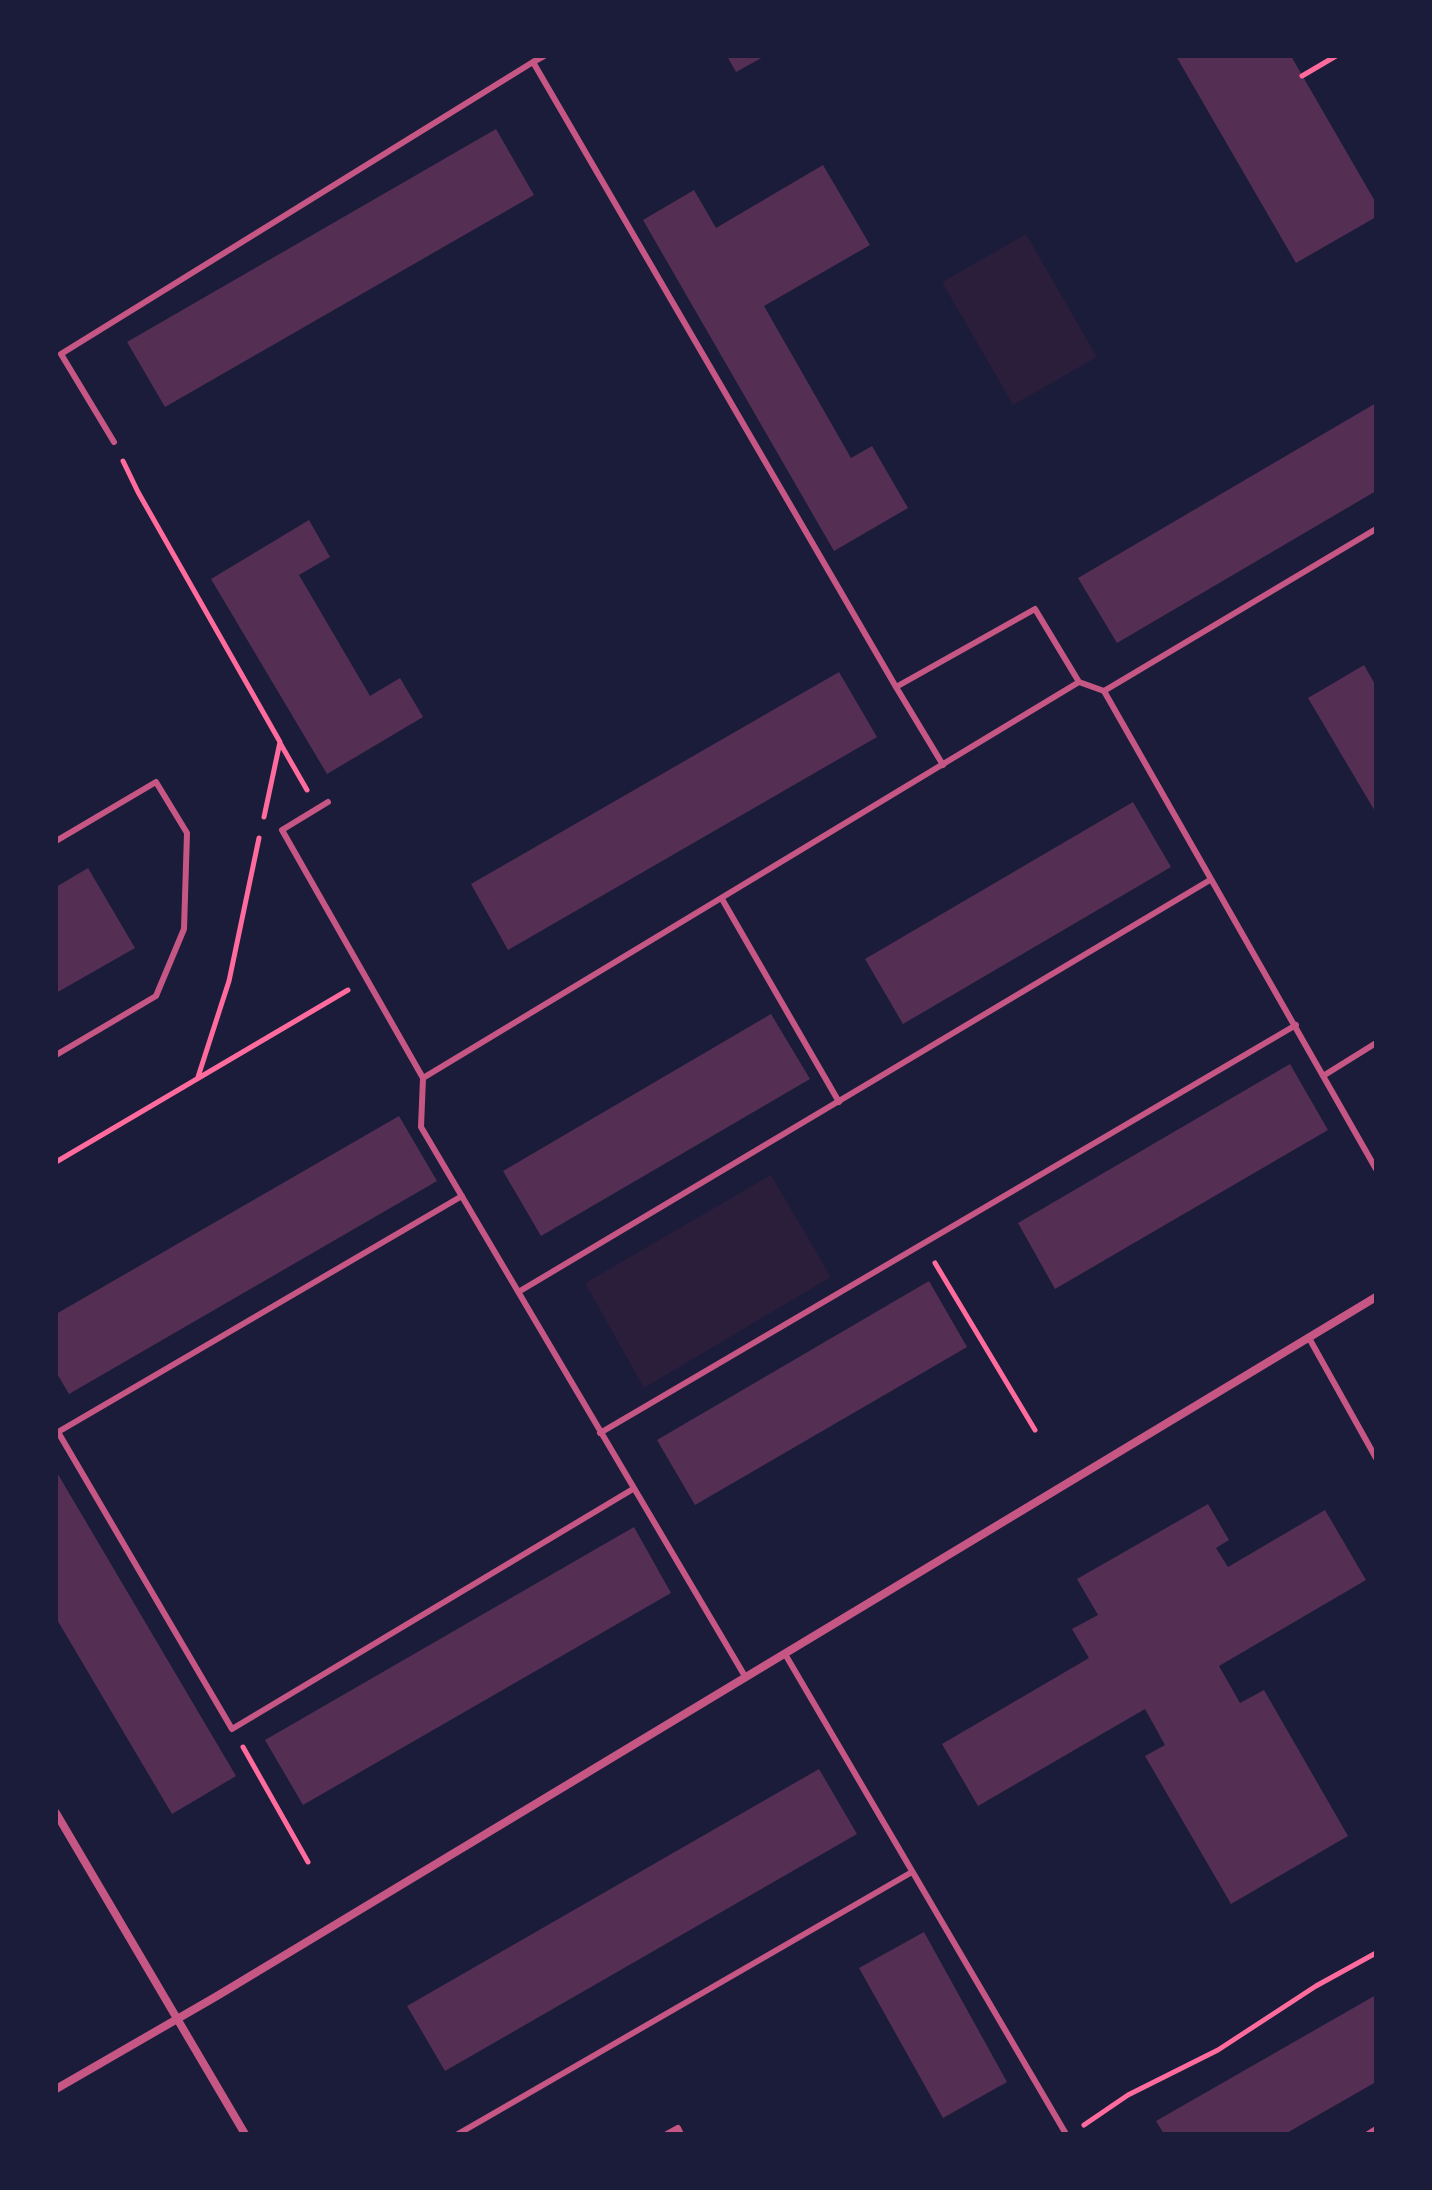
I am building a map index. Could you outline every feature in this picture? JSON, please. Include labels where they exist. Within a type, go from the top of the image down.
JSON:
[{"type":"street","points":[[56,2089],[746,1678],[1376,1297]]},
{"type":"street","points":[[56,1813],[245,2134]]},
{"type":"lane","points":[[114,442],[61,354],[544,56]]},
{"type":"lane","points":[[533,62],[943,765]]},
{"type":"lane","points":[[1104,691],[1376,529]]},
{"type":"lane","points":[[896,687],[1035,609],[1079,682],[1104,691],[1376,1169]]},
{"type":"lane","points":[[423,1078],[1079,682]]},
{"type":"lane","points":[[56,841],[156,782],[187,833],[184,929],[156,996],[56,1055]]},
{"type":"lane","points":[[328,802],[282,830],[423,1078],[421,1127],[746,1678]]},
{"type":"lane","points":[[520,1291],[1210,880]]},
{"type":"lane","points":[[722,899],[839,1102]]},
{"type":"lane","points":[[600,1433],[1296,1025]]},
{"type":"lane","points":[[1323,1076],[1376,1043]]},
{"type":"lane","points":[[462,1196],[57,1430],[232,1729],[633,1489]]},
{"type":"lane","points":[[1309,1338],[1376,1458]]},
{"type":"lane","points":[[785,1654],[1066,2134]]},
{"type":"lane","points":[[458,2134],[912,1872]]},
{"type":"lane","points":[[667,2134],[678,2128],[681,2134]]},
{"type":"lane","points":[[1368,2134],[1376,2129]]},
{"type":"path","points":[[1302,76],[1336,56]]},
{"type":"path","points":[[114,442],[138,492],[318,808]]},
{"type":"path","points":[[198,1077],[229,981],[280,742]]},
{"type":"path","points":[[56,1162],[367,980]]},
{"type":"path","points":[[923,1243],[1035,1430]]},
{"type":"path","points":[[232,1729],[308,1862]]},
{"type":"path","points":[[1082,2126],[1128,2095],[1218,2050],[1316,1986],[1376,1953]]},
{"type":"shaded area","points":[[1026,234],[1097,357],[1013,405],[942,282]]},
{"type":"shaded area","points":[[771,1175],[831,1277],[644,1388],[585,1283]]},
{"type":"building","points":[[727,56],[765,56],[736,72]]},
{"type":"building","points":[[1176,56],[1291,56],[1376,203],[1376,217],[1296,263]]},
{"type":"building","points":[[496,129],[534,195],[165,407],[127,342]]},
{"type":"building","points":[[823,165],[870,245],[764,306],[851,458],[872,446],[908,508],[834,551],[643,220],[694,190],[716,228]]},
{"type":"building","points":[[1376,403],[1376,491],[1117,643],[1078,578]]},
{"type":"building","points":[[309,520],[330,557],[299,575],[370,696],[400,678],[423,717],[327,774],[211,579]]},
{"type":"building","points":[[1364,665],[1376,686],[1376,813],[1308,698]]},
{"type":"building","points":[[839,672],[877,737],[508,950],[471,884]]},
{"type":"building","points":[[1133,802],[1171,867],[903,1024],[865,959]]},
{"type":"building","points":[[88,868],[135,948],[56,993],[56,887]]},
{"type":"building","points":[[771,1014],[810,1079],[541,1236],[503,1171]]},
{"type":"building","points":[[1290,1064],[1328,1130],[1055,1289],[1018,1223]]},
{"type":"building","points":[[399,1116],[437,1181],[69,1394],[56,1372],[56,1314]]},
{"type":"building","points":[[929,1281],[967,1347],[695,1505],[657,1440]]},
{"type":"building","points":[[56,1471],[236,1776],[172,1814],[56,1618]]},
{"type":"building","points":[[1208,1504],[1229,1540],[1216,1548],[1228,1567],[1325,1510],[1366,1580],[1219,1666],[1240,1703],[1264,1690],[1348,1836],[1231,1904],[1145,1756],[1165,1745],[1145,1709],[978,1806],[942,1744],[1089,1658],[1072,1629],[1098,1615],[1077,1579]]},
{"type":"building","points":[[634,1527],[671,1593],[303,1805],[265,1740]]},
{"type":"building","points":[[819,1769],[857,1834],[445,2071],[407,2006]]},
{"type":"building","points":[[924,1932],[1007,2082],[943,2118],[859,1968]]},
{"type":"building","points":[[1376,1995],[1376,2082],[1285,2134],[1164,2134],[1156,2121]]}]
